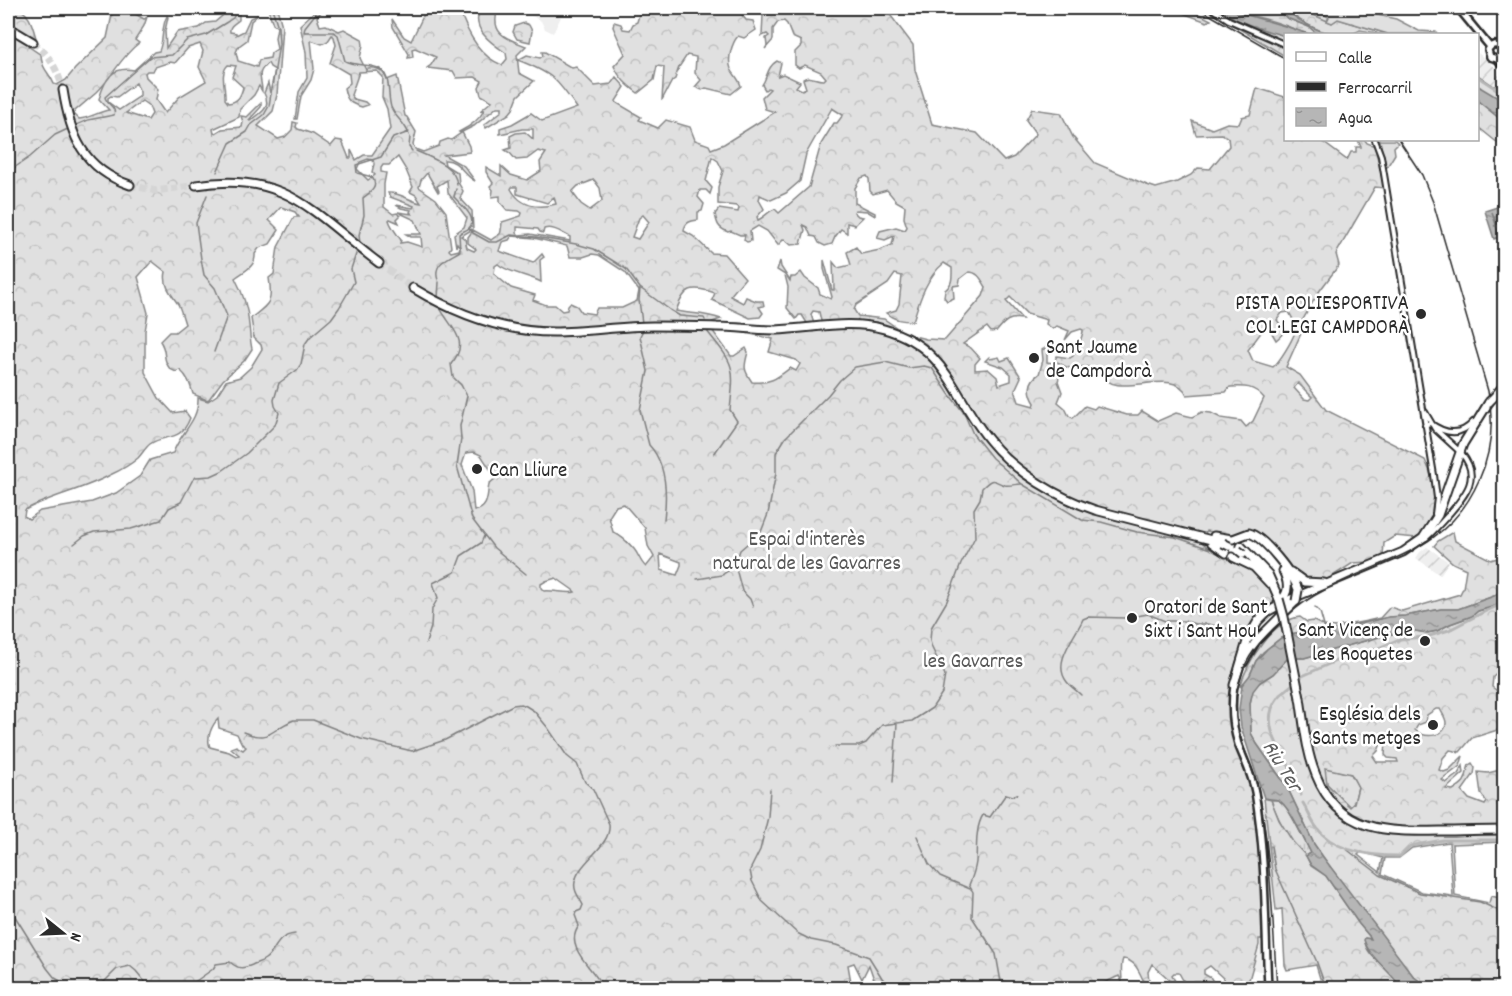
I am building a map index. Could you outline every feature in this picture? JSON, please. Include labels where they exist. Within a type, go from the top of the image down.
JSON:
[{"type":"highway","points":[[8,27],[33,42]]},
{"type":"highway","points":[[63,93],[70,126],[82,150],[106,174],[130,185]]},
{"type":"highway","points":[[196,185],[238,182],[270,187],[298,200],[376,261]]},
{"type":"highway","points":[[416,290],[457,311],[501,326],[551,332],[644,326],[769,330],[864,325],[888,330],[916,344],[935,359],[952,380],[980,429],[1003,455],[1030,476],[1070,500],[1095,510],[1234,547]]},
{"type":"highway","points":[[1234,685],[1246,643],[1253,628],[1278,597],[1344,577],[1414,546],[1427,532],[1438,515],[1457,456],[1467,436],[1485,408],[1504,385]]},
{"type":"highway","points":[[1070,500],[1234,547],[1260,569],[1278,597],[1284,617],[1315,773],[1330,800],[1353,819],[1367,826],[1388,831],[1504,830]]},
{"type":"highway","points":[[1234,547],[1246,534],[1256,535],[1297,577],[1305,582],[1321,584],[1344,577]]},
{"type":"highway","points":[[1234,685],[1249,651],[1296,601],[1298,590],[1295,583],[1272,552]]},
{"type":"highway","points":[[1263,616],[1284,599],[1287,587],[1285,575],[1272,552]]},
{"type":"highway","points":[[1275,622],[1268,626],[1263,620],[1278,597]]},
{"type":"main road","points":[[1460,8],[1491,46]]},
{"type":"main road","points":[[1491,46],[1497,45],[1501,48],[1504,66]]},
{"type":"main road","points":[[1491,46],[1488,50],[1490,57],[1501,58]]},
{"type":"main road","points":[[1234,685],[1232,710],[1234,729],[1254,786],[1262,843],[1266,892],[1268,988]]},
{"type":"street","points":[[1211,8],[1227,19],[1284,44]]},
{"type":"street","points":[[1375,141],[1381,156],[1422,404],[1429,426],[1437,495],[1435,514],[1427,531],[1414,546]]},
{"type":"street","points":[[1429,426],[1443,431],[1457,432],[1468,427],[1485,408]]},
{"type":"street","points":[[1414,546],[1434,530],[1467,491],[1470,482],[1471,471],[1468,462],[1460,452],[1429,426]]},
{"type":"shaded area","points":[[522,8],[543,8],[561,17],[553,33],[545,29],[541,21]]},
{"type":"shaded area","points":[[1479,54],[1502,73],[1504,85],[1494,86],[1479,76]]},
{"type":"shaded area","points":[[1427,547],[1449,562],[1440,575],[1416,558]]},
{"type":"shaded area","points":[[1261,944],[1263,946],[1264,971],[1252,969]]},
{"type":"green space","name":"les Gavarres","points":[[225,8],[227,11],[231,8],[241,8],[239,20],[230,28],[230,32],[236,35],[244,31],[250,18],[258,15],[251,21],[247,40],[239,46],[236,52],[238,61],[257,67],[259,60],[270,58],[271,53],[277,49],[275,38],[277,27],[273,24],[268,9],[277,8],[282,26],[277,95],[273,111],[258,126],[278,139],[285,137],[292,130],[293,122],[297,123],[298,129],[313,134],[331,146],[336,140],[342,141],[349,158],[351,158],[351,150],[356,160],[364,155],[372,155],[390,129],[387,109],[382,97],[383,77],[377,71],[359,72],[351,95],[354,99],[368,105],[362,107],[352,103],[347,98],[344,88],[350,83],[349,74],[330,63],[336,45],[332,35],[322,44],[311,40],[314,69],[311,80],[301,96],[297,119],[295,119],[299,92],[307,78],[306,52],[300,25],[315,11],[315,8],[324,8],[317,17],[320,26],[326,25],[339,31],[344,29],[362,39],[360,58],[366,70],[375,68],[384,74],[387,80],[397,76],[405,116],[416,132],[413,145],[415,149],[423,152],[461,133],[459,132],[477,120],[484,110],[480,111],[492,101],[481,95],[479,87],[482,81],[475,77],[457,78],[453,71],[427,68],[436,57],[415,48],[412,49],[413,57],[408,58],[409,54],[393,27],[392,19],[404,37],[411,41],[427,8],[459,8],[469,33],[480,49],[502,65],[507,59],[506,53],[483,34],[478,22],[481,8],[498,8],[496,23],[498,29],[505,37],[526,46],[517,55],[519,73],[534,81],[518,96],[509,114],[486,128],[484,125],[502,111],[502,107],[497,107],[474,126],[462,132],[470,152],[444,155],[464,166],[475,181],[453,162],[444,160],[445,165],[458,173],[459,184],[463,191],[460,198],[472,211],[473,229],[461,236],[465,239],[467,248],[474,251],[476,249],[468,243],[468,237],[473,230],[491,240],[500,234],[502,222],[521,216],[522,213],[507,210],[500,202],[500,196],[492,197],[493,190],[490,186],[493,183],[486,172],[486,167],[501,176],[501,166],[511,175],[527,180],[541,171],[540,162],[546,153],[538,151],[527,159],[516,160],[505,150],[511,148],[510,136],[525,132],[533,139],[533,129],[500,134],[500,128],[531,113],[542,121],[577,108],[564,90],[547,73],[518,60],[527,55],[540,58],[543,56],[542,52],[545,52],[572,68],[576,67],[595,86],[611,84],[616,77],[625,87],[617,103],[641,117],[639,120],[658,128],[666,120],[690,127],[695,140],[709,145],[711,149],[724,144],[775,112],[765,109],[762,97],[770,89],[765,90],[762,85],[769,69],[777,61],[781,63],[778,76],[783,74],[800,82],[796,87],[802,90],[806,88],[803,79],[811,77],[824,80],[826,78],[821,72],[805,65],[799,68],[795,65],[795,52],[801,46],[801,41],[792,37],[784,21],[778,22],[773,29],[773,40],[765,49],[766,38],[769,36],[767,34],[762,36],[763,15],[760,8],[853,8],[857,10],[858,8],[885,8],[913,45],[915,70],[932,124],[977,133],[1004,161],[1014,157],[1036,134],[1026,120],[1032,109],[1061,113],[1073,137],[1095,163],[1156,188],[1177,182],[1191,175],[1198,168],[1210,169],[1229,146],[1228,138],[1222,134],[1196,135],[1192,121],[1212,129],[1227,123],[1239,124],[1242,117],[1250,115],[1257,88],[1284,97],[1284,141],[1321,141],[1347,160],[1351,152],[1356,152],[1356,147],[1361,147],[1358,141],[1366,141],[1375,146],[1384,188],[1375,187],[1336,254],[1339,265],[1318,293],[1301,323],[1303,329],[1286,367],[1300,375],[1326,410],[1425,460],[1434,488],[1434,510],[1429,523],[1417,538],[1395,536],[1384,543],[1383,556],[1370,562],[1353,563],[1325,581],[1316,582],[1301,578],[1256,532],[1247,529],[1227,535],[1206,531],[1203,543],[1216,552],[1246,564],[1257,572],[1267,584],[1276,602],[1262,615],[1242,646],[1231,682],[1230,701],[1234,738],[1251,787],[1263,866],[1262,939],[1259,939],[1249,980],[1224,987],[1223,978],[1210,966],[1204,970],[1204,974],[1211,978],[1213,982],[1211,986],[1207,981],[1205,984],[1194,981],[1201,988],[1192,988],[1190,984],[1184,982],[1179,973],[1172,975],[1175,981],[1172,982],[1152,964],[1148,972],[1150,988],[1145,988],[1137,968],[1131,962],[1123,959],[1122,982],[1119,976],[1093,988],[1075,988],[1073,982],[1056,988],[1027,984],[1015,988],[1004,981],[1002,984],[1006,988],[877,988],[869,965],[862,979],[854,963],[848,965],[852,988],[8,988],[8,9],[22,10],[29,18],[38,44],[36,46],[30,43],[28,46],[41,55],[44,68],[57,85],[66,80],[107,38],[113,10],[134,13],[144,19],[147,17],[135,40],[139,43],[111,75],[120,70],[134,70],[154,52],[159,51],[167,16],[166,48],[177,32],[215,22],[222,16]],"holes":[[[200,44],[203,51],[199,67],[206,81],[179,97],[165,113],[156,100],[158,89],[145,73],[153,71],[155,67],[170,62],[175,63],[188,48]],[[268,63],[275,70],[270,93],[268,83],[264,93],[267,103],[264,110],[249,120],[261,107],[261,103],[247,117],[241,116],[242,127],[222,129],[214,134],[213,129],[239,117],[240,109],[254,95],[259,86],[262,91],[260,76]],[[228,65],[236,66],[232,77],[243,87],[237,100],[228,103],[225,99],[224,72]],[[106,82],[99,99],[109,110],[79,119],[74,114]],[[136,83],[140,92],[140,96],[119,110],[108,102],[108,98],[117,97]],[[142,101],[149,106],[152,114],[148,120],[126,113]],[[832,108],[843,115],[837,123],[834,123],[821,144],[809,187],[779,213],[775,209],[758,220],[757,217],[764,209],[759,200],[760,195],[771,200],[786,193],[800,181],[806,154]],[[398,157],[406,170],[413,187],[410,192],[416,195],[421,203],[388,193],[390,197],[414,206],[413,208],[396,205],[411,210],[412,214],[398,212],[415,220],[421,234],[406,234],[411,237],[421,237],[422,247],[407,242],[400,243],[401,240],[389,220],[399,223],[397,219],[400,216],[384,207],[386,173],[381,172],[383,165],[389,165]],[[712,157],[718,161],[723,171],[718,187],[718,204],[739,208],[738,212],[719,209],[715,214],[717,223],[728,232],[745,235],[744,240],[747,242],[751,241],[750,231],[758,226],[767,231],[778,245],[784,239],[791,245],[801,244],[805,230],[803,225],[819,243],[825,246],[832,244],[841,229],[847,233],[847,223],[855,225],[863,217],[858,216],[855,210],[867,211],[875,216],[875,213],[855,203],[855,188],[861,178],[867,176],[870,191],[873,194],[887,190],[896,201],[905,206],[904,218],[907,227],[905,230],[896,227],[880,231],[877,238],[885,240],[894,236],[892,245],[861,254],[856,247],[847,252],[851,265],[838,268],[833,262],[834,290],[832,290],[824,260],[831,299],[820,294],[818,288],[801,272],[791,277],[790,281],[780,261],[777,270],[785,275],[788,287],[787,308],[796,319],[802,315],[807,323],[814,324],[811,314],[813,311],[819,312],[821,321],[820,330],[783,334],[741,332],[773,339],[769,352],[796,360],[800,364],[796,371],[790,368],[773,380],[752,382],[745,368],[748,352],[746,348],[731,356],[712,330],[712,322],[721,319],[676,311],[686,292],[700,289],[715,293],[712,300],[750,318],[760,317],[763,313],[759,307],[764,306],[763,301],[746,297],[743,303],[730,296],[745,278],[724,254],[711,253],[693,236],[684,231],[688,222],[698,220],[698,212],[702,211],[704,204],[698,197],[700,190],[706,190],[710,194],[712,188],[706,181]],[[368,159],[373,160],[372,172],[375,175],[368,180],[357,169],[360,162]],[[427,173],[438,192],[437,186],[447,180],[448,193],[467,218],[464,227],[454,234],[456,247],[457,243],[459,250],[451,252],[449,250],[451,247],[446,212],[436,199],[419,187]],[[594,180],[600,188],[602,201],[590,210],[581,204],[572,192],[578,186]],[[512,187],[517,187],[517,194],[547,203],[554,197],[556,204],[530,205],[515,195]],[[281,207],[295,212],[299,217],[294,217],[278,247],[274,274],[269,278],[271,293],[269,302],[251,318],[254,338],[262,349],[251,367],[240,377],[226,381],[217,395],[208,401],[198,398],[196,413],[173,453],[150,460],[140,476],[116,493],[92,502],[40,511],[29,519],[24,516],[25,510],[35,505],[89,485],[121,470],[138,458],[150,444],[177,435],[186,426],[190,418],[185,411],[173,413],[159,398],[145,372],[145,331],[148,313],[138,277],[152,261],[166,272],[167,285],[178,304],[185,324],[175,332],[169,332],[160,341],[166,362],[170,369],[176,372],[180,370],[185,375],[193,394],[207,400],[223,380],[244,361],[252,349],[246,307],[235,278],[254,262],[259,248],[270,244],[279,230],[269,220]],[[643,215],[649,222],[638,239],[632,237],[639,218]],[[517,227],[538,229],[543,233],[544,229],[554,229],[570,237],[570,241],[530,234],[519,235]],[[512,236],[534,238],[567,246],[570,257],[599,255],[625,272],[639,291],[637,301],[622,308],[597,308],[594,314],[581,312],[577,306],[570,303],[567,310],[562,311],[555,305],[546,305],[533,300],[535,295],[511,288],[494,274],[495,266],[498,264],[507,270],[541,282],[540,260],[544,257],[542,254],[533,263],[499,251],[502,242],[509,240]],[[944,263],[952,268],[951,283],[945,290],[944,297],[947,301],[954,298],[953,286],[959,285],[960,279],[969,272],[977,275],[986,287],[983,296],[945,340],[926,339],[906,334],[884,319],[858,316],[854,310],[856,305],[888,284],[895,274],[902,276],[899,304],[896,310],[886,313],[898,320],[913,321],[924,289]],[[1010,297],[1027,314],[1047,320],[1046,324],[1053,329],[1057,326],[1069,331],[1065,340],[1072,332],[1083,330],[1081,340],[1070,358],[1057,356],[1053,363],[1047,362],[1047,347],[1042,350],[1043,360],[1039,374],[1030,387],[1034,406],[1019,402],[1015,390],[1021,377],[1009,358],[1001,361],[999,357],[990,359],[989,357],[985,361],[1003,367],[1011,374],[1011,381],[999,385],[997,377],[988,369],[975,370],[975,364],[980,358],[971,348],[963,344],[987,327],[991,332],[997,331],[1010,319],[1022,319],[1006,301]],[[1289,312],[1295,324],[1295,332],[1286,351],[1273,367],[1253,361],[1248,350],[1265,327],[1269,328],[1276,340],[1283,334],[1283,328],[1277,320],[1282,313]],[[1057,362],[1070,368],[1089,367],[1089,371],[1101,373],[1108,381],[1118,385],[1170,383],[1180,386],[1187,395],[1226,392],[1230,387],[1245,387],[1257,391],[1264,398],[1253,421],[1246,427],[1241,421],[1221,418],[1211,413],[1202,412],[1192,417],[1176,413],[1158,421],[1142,411],[1138,415],[1127,415],[1097,406],[1094,409],[1085,406],[1073,418],[1058,402],[1062,392],[1058,381],[1060,375],[1055,365]],[[1298,383],[1312,397],[1309,400],[1304,399],[1294,388]],[[474,452],[481,455],[496,478],[489,484],[485,504],[479,510],[474,511],[472,491],[462,465],[466,453]],[[624,504],[645,528],[648,546],[654,557],[646,567],[632,546],[613,532],[609,517],[616,506]],[[660,554],[681,562],[677,575],[661,570]],[[556,578],[575,592],[544,591],[541,584]],[[218,719],[219,728],[237,734],[246,747],[243,750],[236,746],[231,748],[239,755],[210,747],[210,732]]]},
{"type":"green space","points":[[641,8],[743,8],[742,15],[746,20],[753,21],[756,30],[744,38],[738,36],[731,51],[731,69],[741,86],[731,94],[695,87],[701,80],[695,73],[696,57],[687,55],[662,100],[664,67],[657,66],[654,80],[638,93],[634,90],[621,78],[614,66],[625,54],[613,27],[614,22],[621,24],[623,29],[630,30],[637,22]]},
{"type":"green space","points":[[1169,8],[1187,8],[1211,20],[1207,22]]},
{"type":"green space","points":[[1204,8],[1220,8],[1243,21],[1284,36],[1284,55]]},
{"type":"green space","points":[[1234,8],[1277,8],[1287,18],[1318,33],[1306,33],[1237,12]]},
{"type":"green space","points":[[1284,8],[1297,8],[1332,23],[1338,19],[1385,33],[1360,30],[1354,33],[1327,33],[1300,21]]},
{"type":"green space","points":[[1297,8],[1312,8],[1329,17],[1327,21]]},
{"type":"green space","points":[[1312,8],[1361,8],[1373,14],[1396,19],[1419,31],[1436,33],[1385,33],[1338,19],[1332,23],[1327,21],[1329,17]]},
{"type":"green space","points":[[524,23],[529,25],[532,31],[530,42],[517,39],[513,32],[515,26]]},
{"type":"green space","points":[[1479,76],[1494,86],[1504,85],[1504,104],[1479,87]]},
{"type":"green space","points":[[1479,102],[1504,122],[1504,148],[1479,128]]},
{"type":"green space","points":[[1380,141],[1396,141],[1398,143],[1394,147],[1395,154],[1385,167]]},
{"type":"green space","points":[[1453,532],[1455,541],[1491,560],[1497,558],[1504,549],[1504,588],[1494,596],[1458,609],[1441,609],[1389,617],[1329,631],[1295,633],[1281,638],[1263,652],[1249,677],[1240,687],[1248,666],[1262,644],[1280,626],[1290,620],[1300,617],[1307,622],[1314,621],[1324,626],[1336,627],[1380,618],[1390,607],[1402,611],[1460,594],[1466,569],[1453,563],[1434,546]]},
{"type":"green space","points":[[1504,600],[1504,670],[1493,677],[1492,687],[1500,693],[1504,691],[1504,728],[1472,738],[1460,752],[1450,750],[1443,758],[1439,770],[1444,772],[1449,770],[1463,756],[1460,766],[1442,780],[1446,783],[1458,774],[1463,766],[1464,773],[1446,789],[1453,790],[1462,784],[1469,765],[1472,763],[1475,768],[1474,774],[1462,791],[1469,799],[1485,805],[1487,802],[1481,794],[1478,772],[1488,773],[1504,769],[1504,842],[1452,844],[1455,896],[1489,903],[1491,896],[1504,899],[1504,988],[1429,988],[1414,977],[1354,901],[1314,844],[1287,787],[1251,733],[1250,704],[1253,689],[1273,674],[1288,658],[1304,658],[1410,630],[1427,633],[1437,631],[1472,616],[1478,611],[1495,606]],"holes":[[[1440,709],[1446,721],[1443,731],[1439,734],[1424,735],[1415,730],[1418,725],[1426,722],[1427,715]],[[1382,741],[1386,742],[1385,755],[1388,758],[1397,759],[1398,762],[1377,762],[1373,756]],[[1325,768],[1351,774],[1358,787],[1354,803],[1350,807],[1327,784]],[[1449,842],[1453,896],[1422,892],[1382,874],[1385,858],[1399,858],[1412,848]],[[1361,852],[1383,858],[1380,872],[1358,855]]]},
{"type":"green space","points":[[1324,767],[1351,774],[1358,787],[1354,803],[1350,807],[1327,784]]},
{"type":"green space","points":[[1264,798],[1271,800],[1279,820],[1293,842],[1306,856],[1311,866],[1326,876],[1370,937],[1371,939],[1365,938],[1367,949],[1393,976],[1401,988],[1323,988],[1316,965],[1287,970],[1282,909],[1276,910]]},
{"type":"green space","points":[[1271,800],[1278,800],[1286,805],[1311,853],[1306,856],[1289,838]]},
{"type":"water","points":[[1220,8],[1234,8],[1237,12],[1305,33],[1284,33],[1284,36],[1242,22]]},
{"type":"water","points":[[1277,8],[1285,10],[1316,29],[1330,33],[1316,33],[1309,27],[1287,18]]},
{"type":"water","points":[[1479,87],[1503,101],[1504,122],[1479,102]]},
{"type":"water","points":[[1503,205],[1504,222],[1497,224],[1492,212],[1496,225],[1494,226],[1500,237],[1494,239],[1485,211]]},
{"type":"water","points":[[1504,588],[1504,600],[1495,606],[1478,611],[1472,616],[1437,631],[1427,633],[1410,630],[1304,658],[1288,658],[1253,691],[1250,703],[1251,733],[1287,787],[1314,844],[1414,977],[1429,988],[1401,988],[1371,953],[1364,940],[1365,938],[1371,939],[1370,937],[1326,876],[1311,865],[1306,856],[1311,853],[1287,808],[1278,800],[1264,798],[1241,727],[1239,709],[1242,685],[1250,675],[1256,661],[1281,638],[1295,633],[1329,631],[1389,617],[1441,609],[1458,609],[1494,596]]},
{"type":"waterway","points":[[74,126],[88,120],[114,115],[115,112],[105,97],[150,57],[172,55],[187,40],[206,35],[233,18],[238,8]]},
{"type":"waterway","points":[[217,172],[230,143],[247,132],[251,125],[264,115],[269,106],[279,44],[278,27],[272,8]]},
{"type":"waterway","points":[[320,8],[305,27],[304,32],[334,32],[338,35],[345,61],[378,68],[382,71],[387,80],[391,107],[409,135]]},
{"type":"waterway","points":[[1479,78],[1504,94]]},
{"type":"waterway","points":[[8,172],[30,157],[55,135],[70,128]]},
{"type":"waterway","points":[[360,244],[359,235],[364,215],[363,198],[375,184],[372,177],[357,173],[356,165],[381,157],[393,138],[409,132]]},
{"type":"waterway","points":[[410,137],[409,147],[412,151]]},
{"type":"waterway","points":[[416,151],[448,168],[456,178],[457,185]]},
{"type":"waterway","points":[[438,280],[439,265],[460,251],[459,234],[468,229],[472,220],[468,211],[454,197],[456,189]]},
{"type":"waterway","points":[[207,195],[196,223],[201,259],[204,275],[215,288],[227,316],[214,352]]},
{"type":"waterway","points":[[469,228],[473,233],[489,242],[497,242],[511,235],[535,237],[594,249],[626,269],[640,288],[670,310],[680,316],[704,318],[705,320]]},
{"type":"waterway","points":[[74,544],[94,532],[131,529],[161,520],[169,508],[181,502],[196,477],[211,476],[222,471],[247,453],[275,425],[279,413],[274,400],[279,383],[297,370],[301,364],[305,344],[339,308],[354,282],[351,269],[358,248]]},
{"type":"waterway","points":[[438,298],[439,282]]},
{"type":"waterway","points":[[640,289],[642,323]]},
{"type":"waterway","points":[[439,306],[459,341],[457,355],[451,364],[453,377],[467,396],[460,426],[461,439],[457,466],[472,519],[494,548],[526,574]]},
{"type":"waterway","points":[[643,330],[640,336],[648,371],[640,410],[649,445],[662,470],[665,490],[664,519]]},
{"type":"waterway","points":[[706,330],[723,351],[731,366],[730,410],[737,421],[714,454]]},
{"type":"waterway","points":[[753,607],[750,599],[742,591],[735,565],[740,550],[761,532],[768,514],[776,473],[776,453],[786,437],[855,367],[885,362],[909,368],[924,366],[932,368],[964,413],[973,434],[992,458],[1022,484],[1082,520],[1101,522],[1137,532],[1175,537],[1210,549]]},
{"type":"waterway","points":[[835,746],[859,746],[866,743],[882,725],[912,721],[932,708],[942,693],[945,675],[932,648],[931,628],[947,601],[961,564],[975,537],[974,509],[980,499],[982,488],[993,480],[1007,485],[1021,484]]},
{"type":"waterway","points":[[426,643],[431,627],[432,609],[438,598],[433,583],[455,572],[461,556],[481,543],[484,536]]},
{"type":"waterway","points":[[697,579],[722,575],[735,566]]},
{"type":"waterway","points":[[1298,678],[1338,660],[1367,653],[1400,639],[1426,637],[1449,630],[1504,603]]},
{"type":"waterway","points":[[1315,607],[1320,612],[1326,633]]},
{"type":"waterway","points":[[1081,695],[1067,682],[1062,666],[1066,649],[1083,619],[1088,617],[1125,618],[1148,614],[1165,621],[1207,624],[1238,631],[1246,636]]},
{"type":"waterway","name":"Riu Ter","points":[[1295,682],[1277,699],[1270,716],[1275,741],[1294,775],[1301,795]]},
{"type":"waterway","points":[[295,720],[313,720],[361,739],[412,751],[445,740],[513,705],[521,704],[534,711],[567,756],[577,764],[585,782],[593,789],[609,824],[609,832],[605,840],[577,875],[575,885],[583,905],[575,915],[579,926],[575,934],[575,943],[582,959],[603,988]]},
{"type":"waterway","points":[[243,732],[266,735],[294,720]]},
{"type":"waterway","points":[[893,782],[897,723]]},
{"type":"waterway","points":[[770,789],[768,817],[760,850],[750,870],[752,881],[762,901],[797,933],[811,940],[836,945],[869,957],[882,978],[892,988]]},
{"type":"waterway","points":[[1002,988],[996,954],[972,917],[973,892],[969,885],[976,865],[980,820],[983,815],[990,817],[1006,794],[1013,796],[1017,794]]},
{"type":"waterway","points":[[1303,803],[1324,836],[1355,851],[1400,856],[1410,846],[1443,840],[1504,840]]},
{"type":"waterway","points":[[917,836],[929,864],[940,876],[970,889]]},
{"type":"waterway","points":[[1271,846],[1275,869],[1316,960],[1326,988]]},
{"type":"waterway","points":[[1345,848],[1380,875],[1420,893],[1480,902],[1504,913]]},
{"type":"waterway","points":[[8,905],[47,968],[55,978],[73,988]]},
{"type":"waterway","points":[[186,988],[213,969],[216,964],[230,962],[243,968],[262,961],[269,956],[280,941],[288,935],[295,934]]},
{"type":"waterway","points":[[98,988],[117,969],[130,966],[150,988]]},
{"type":"tunnel","points":[[33,42],[52,63],[63,90]]},
{"type":"tunnel","points":[[130,185],[156,191],[196,185]]},
{"type":"tunnel","points":[[379,263],[413,288]]},
{"type":"railway","points":[[1198,8],[1284,58]]},
{"type":"railway","points":[[1277,988],[1269,872],[1261,803],[1242,741],[1236,710],[1236,694],[1241,676],[1250,656],[1264,639],[1302,604],[1344,580],[1411,551],[1450,524],[1466,505],[1479,480],[1489,447],[1491,413],[1488,391],[1433,202],[1422,175],[1400,141]]},
{"type":"place","name":"PISTA POLIESPORTIVA COL·LEGI CAMPDORÀ","points":[[1421,314]]},
{"type":"place","name":"Sant Jaume de Campdorà","points":[[1034,358]]},
{"type":"place","name":"Can Lliure","points":[[477,469]]},
{"type":"place","name":"Oratori de Sant Sixt i Sant Hou","points":[[1132,618]]},
{"type":"place","name":"Sant Vicenç de les Roquetes","points":[[1425,641]]},
{"type":"place","name":"Església dels Sants metges","points":[[1433,725]]},
{"type":"park label","name":"Espai d'interès natural de les Gavarres","points":[[807,550]]}]
